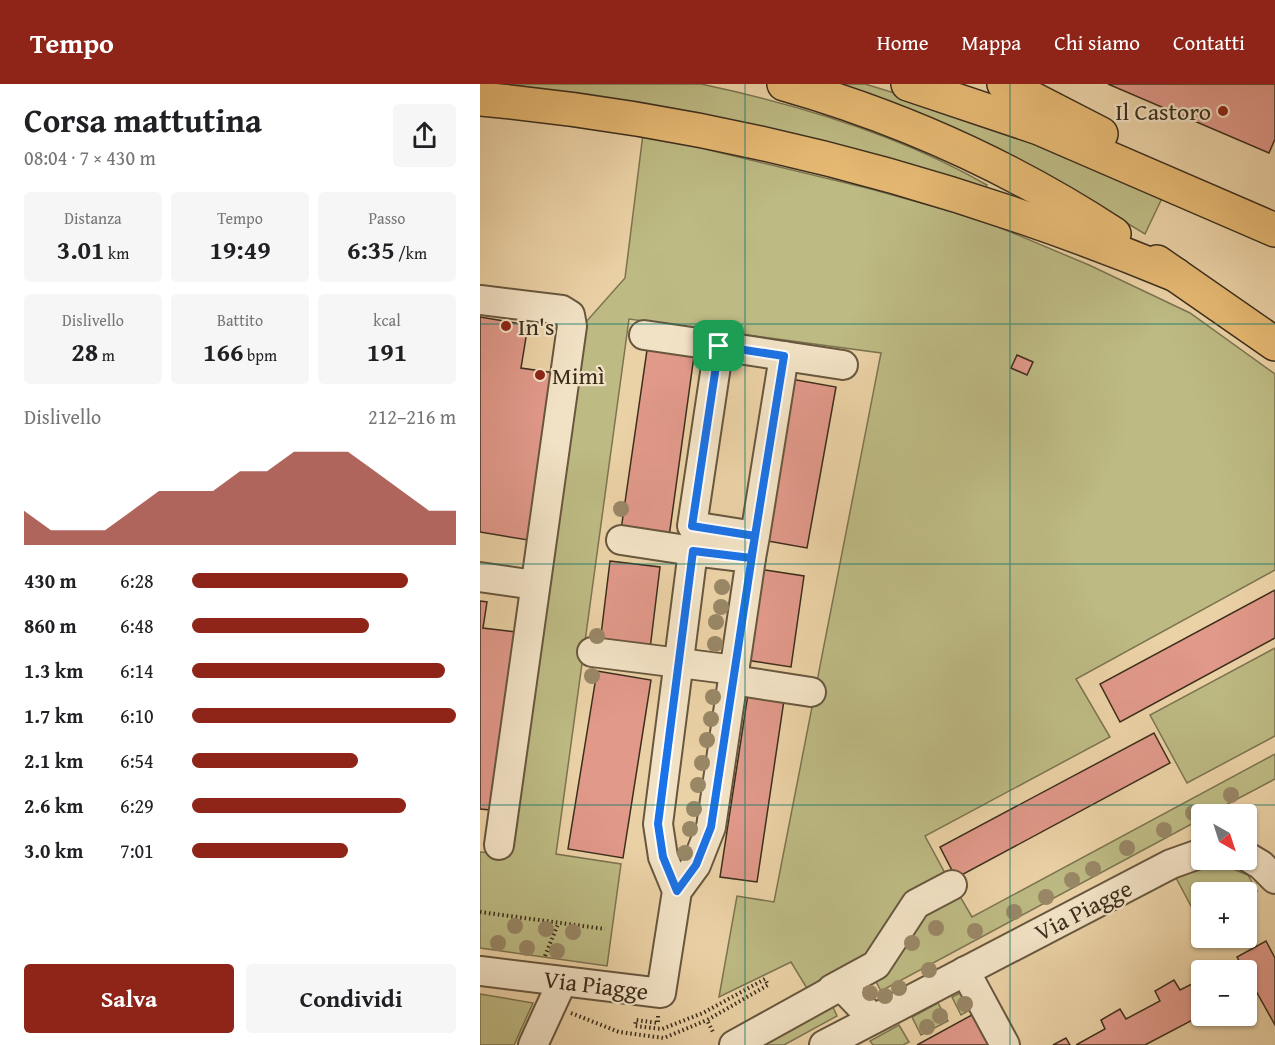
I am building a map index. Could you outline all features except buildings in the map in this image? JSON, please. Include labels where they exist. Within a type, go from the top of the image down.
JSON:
[{"type":"main road","points":[[784,84],[906,127],[1011,174],[1070,206],[1176,275],[1275,344]]},
{"type":"main road","points":[[908,84],[1039,128],[1149,173],[1275,230]]},
{"type":"main road","points":[[1004,84],[1091,128],[1149,173]]},
{"type":"main road","points":[[480,99],[683,126],[870,169],[1053,226],[1176,275]]},
{"type":"street","points":[[480,300],[562,310],[570,315],[572,331],[563,379],[499,845]]},
{"type":"street","points":[[644,335],[843,365]]},
{"type":"street","points":[[719,346],[692,526],[753,547]]},
{"type":"street","points":[[660,993],[677,891],[696,865],[710,834],[784,356]]},
{"type":"street","points":[[621,540],[693,551],[753,547]]},
{"type":"street","points":[[677,891],[663,857],[658,824],[693,551]]},
{"type":"street","points":[[480,577],[535,585]]},
{"type":"street","points":[[592,652],[678,663],[811,692]]},
{"type":"street","name":"Via Piagge","points":[[824,1045],[1171,864],[1191,857]]},
{"type":"street","points":[[1257,863],[1275,879]]},
{"type":"street","points":[[725,1041],[832,989],[876,964],[916,904],[952,885]]},
{"type":"street","name":"Via Piagge","points":[[480,971],[557,993],[660,993]]},
{"type":"street","points":[[965,971],[1005,1045]]},
{"type":"street","points":[[832,989],[841,987],[873,1019]]},
{"type":"street","points":[[534,1045],[557,993]]},
{"type":"path","points":[[480,912],[605,929]]},
{"type":"path","points":[[545,957],[558,924]]},
{"type":"path","name":"Via Piagge","points":[[660,993],[658,1023],[636,1020],[635,1026],[662,1029],[703,1013],[765,980],[768,985],[707,1020]]},
{"type":"path","points":[[557,993],[619,1032],[664,1038],[707,1020],[725,1041]]},
{"type":"shaded area","points":[[480,84],[701,84],[774,101],[848,124],[920,151],[987,185],[982,194]]},
{"type":"shaded area","points":[[820,84],[865,84],[934,105],[1164,194],[1145,234],[1047,175]]},
{"type":"shaded area","points":[[643,134],[871,189],[982,220],[1089,265],[1190,313],[1275,374],[1275,570],[1076,679],[1110,737],[925,836],[946,875],[869,957],[808,990],[791,962],[719,997],[737,896],[774,902],[881,353],[629,319],[556,854],[621,864],[607,966],[480,948],[480,852],[505,854],[585,323],[625,278]]},
{"type":"shaded area","points":[[1275,648],[1275,736],[1187,783],[1150,715]]},
{"type":"shaded area","points":[[1275,754],[1275,779],[1228,804],[1191,804],[1191,824],[881,991],[872,974],[920,913],[958,893],[972,917]]},
{"type":"shaded area","points":[[1192,870],[1236,870],[1248,875],[1252,882],[1191,882],[1191,906],[1175,876]]},
{"type":"shaded area","points":[[966,990],[975,1007],[961,1015],[952,997]]},
{"type":"shaded area","points":[[480,994],[533,1003],[514,1045],[480,1045]]},
{"type":"shaded area","points":[[831,1003],[837,1016],[784,1045],[754,1045]]},
{"type":"shaded area","points":[[938,1003],[948,1021],[921,1035],[912,1017]]},
{"type":"shaded area","points":[[899,1025],[909,1042],[903,1045],[873,1045],[870,1041]]},
{"type":"place","name":"Il Castoro","points":[[1223,111]]},
{"type":"place","name":"In's","points":[[506,326]]},
{"type":"place","name":"Mimì","points":[[540,375]]},
{"type":"route","points":[[719,346],[692,526],[755,536],[711,827],[696,865],[677,891],[659,843],[658,824],[693,551],[751,558],[755,536],[784,356],[719,346]]}]
